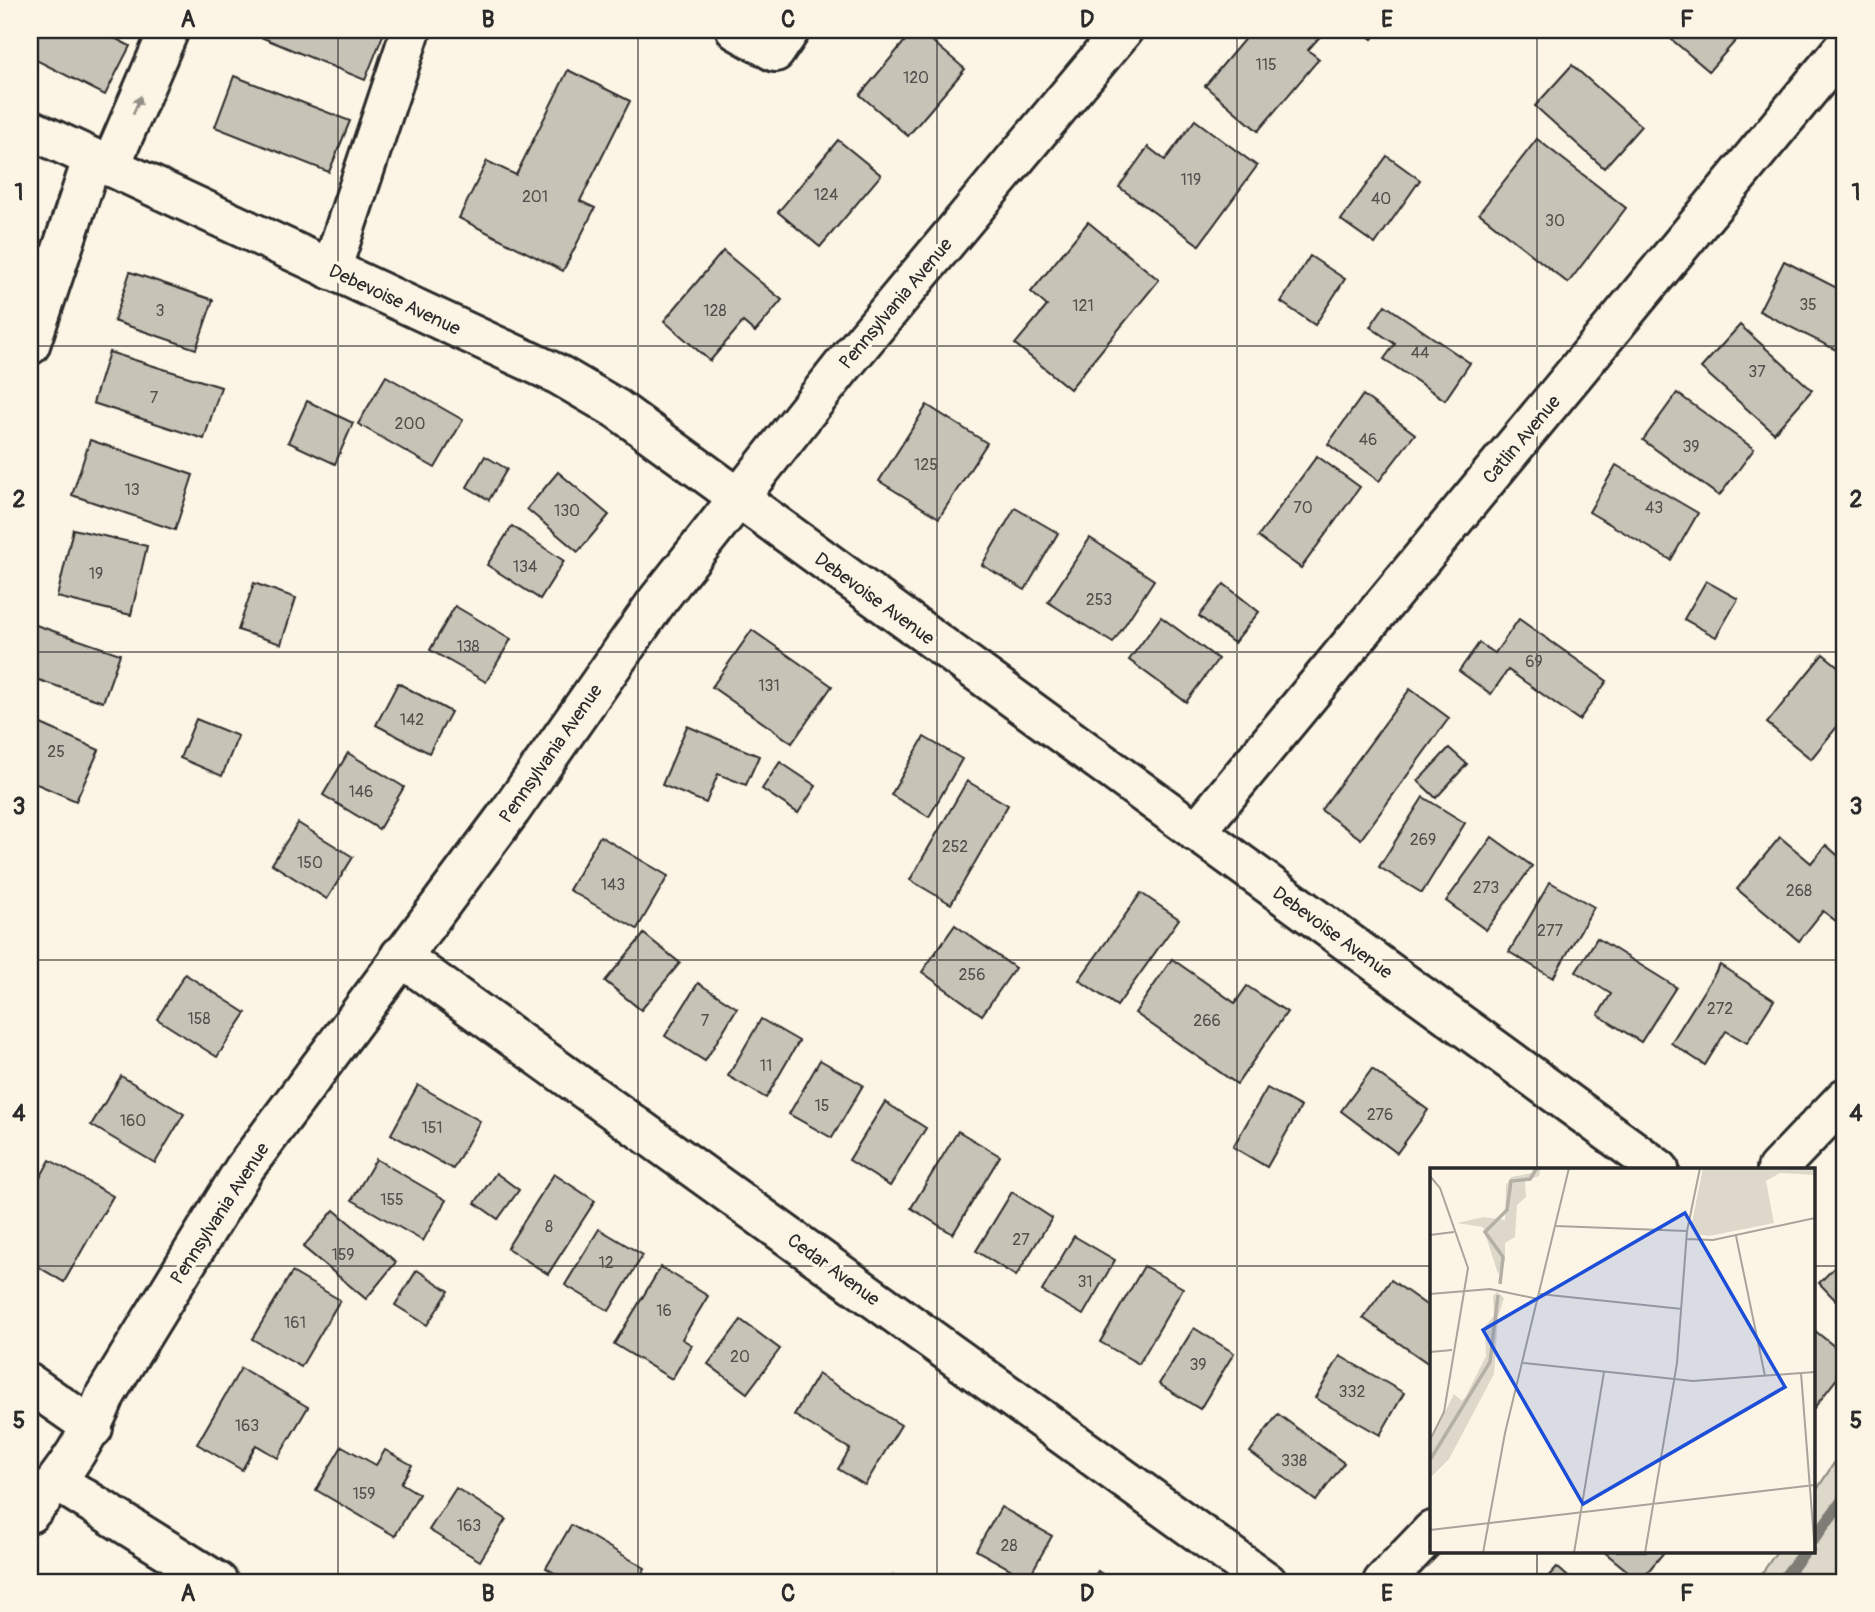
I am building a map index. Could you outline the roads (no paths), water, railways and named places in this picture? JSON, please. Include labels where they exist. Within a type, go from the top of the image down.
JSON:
[{"type":"street","points":[[30,345],[101,164],[169,30]]},
{"type":"street","points":[[331,270],[411,30]]},
{"type":"street","points":[[736,30],[775,52],[790,30]]},
{"type":"street","name":"Pennsylvania Avenue","points":[[30,1513],[58,1482],[93,1428],[106,1394],[244,1169],[511,810],[658,600],[841,368],[1123,30]]},
{"type":"street","name":"Catlin Avenue","points":[[1196,832],[1845,46]]},
{"type":"street","name":"Debevoise Avenue","points":[[30,129],[559,375],[617,410],[1658,1168]]},
{"type":"street","name":"Cedar Avenue","points":[[400,956],[1267,1582]]},
{"type":"street","points":[[1778,1168],[1845,1098]]},
{"type":"street","points":[[30,1384],[93,1428]]},
{"type":"street","points":[[58,1482],[218,1582]]},
{"type":"street","points":[[1383,1582],[1430,1533]]},
{"type":"waterway","points":[[1815,1538],[1845,1497]]},
{"type":"waterway","points":[[1781,1582],[1804,1552]]}]
